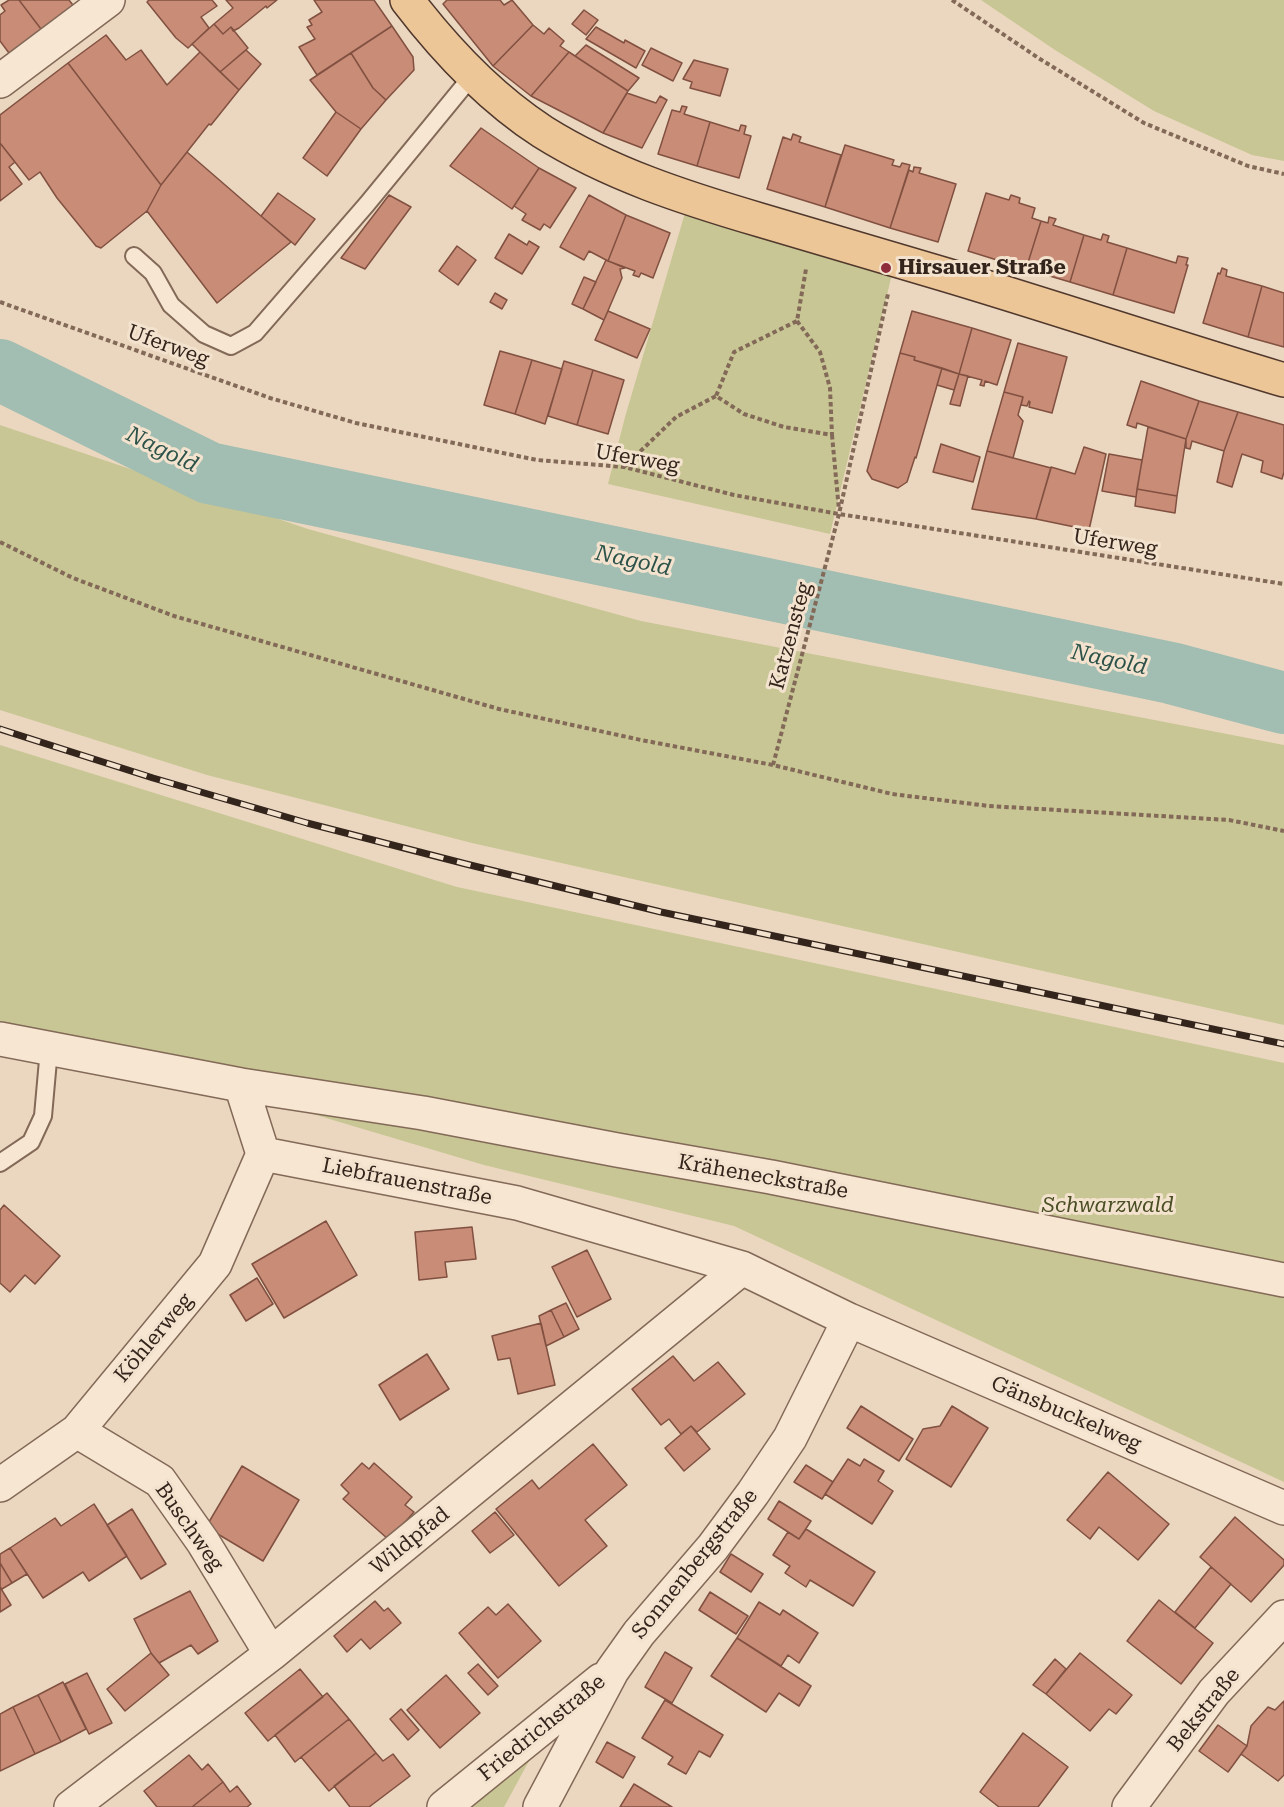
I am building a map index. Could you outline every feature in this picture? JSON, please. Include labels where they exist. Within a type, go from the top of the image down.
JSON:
[{"type":"main road","points":[[407,0],[435,37],[472,76],[504,104],[543,132],[624,174],[689,199],[896,260],[1284,380]]},
{"type":"street","points":[[0,81],[108,0]]},
{"type":"street","points":[[0,1039],[241,1085],[263,1154]]},
{"type":"street","name":"Kräheneckstraße","points":[[241,1085],[423,1113],[771,1178],[1284,1280]]},
{"type":"street","name":"Liebfrauenstraße","points":[[263,1154],[517,1203],[742,1268],[849,1320]]},
{"type":"street","name":"Köhlerweg","points":[[0,1485],[77,1431],[215,1264],[263,1154]]},
{"type":"street","name":"Wildpfad","points":[[71,1807],[271,1654],[742,1268]]},
{"type":"street","name":"Gänsbuckelweg","points":[[849,1320],[1284,1508]]},
{"type":"street","name":"Sonnenbergstraße","points":[[540,1807],[612,1671],[639,1634],[713,1546],[753,1493],[790,1438],[849,1320]]},
{"type":"street","name":"Buschweg","points":[[77,1431],[160,1481],[203,1542],[271,1654]]},
{"type":"street","name":"Bekstraße","points":[[1129,1807],[1214,1692],[1284,1617]]},
{"type":"street","name":"Friedrichstraße","points":[[444,1807],[612,1671]]},
{"type":"lane","points":[[134,256],[153,273],[171,305],[204,334],[231,346],[255,333],[367,204],[472,76]]},
{"type":"lane","points":[[0,1163],[32,1142],[44,1116],[50,1049]]},
{"type":"path","points":[[952,0],[1040,59],[1144,123],[1248,166],[1284,174]]},
{"type":"path","points":[[812,236],[796,321],[820,352],[830,388],[839,514]]},
{"type":"path","name":"Katzensteg","points":[[773,765],[839,514],[896,260]]},
{"type":"path","name":"Uferweg","points":[[0,302],[270,398],[356,423],[537,460],[624,467],[734,495],[839,514],[1284,584]]},
{"type":"path","points":[[624,467],[676,417],[716,396],[735,352],[796,321]]},
{"type":"path","points":[[716,396],[744,414],[784,427],[832,435]]},
{"type":"path","points":[[0,542],[73,578],[174,616],[499,709],[641,741],[773,765],[892,794],[989,806],[1229,820],[1284,831]]},
{"type":"green space","points":[[981,0],[1284,0],[1284,161],[1252,155],[1154,111],[1055,50]]},
{"type":"green space","points":[[685,213],[892,274],[830,534],[608,484],[625,417]]},
{"type":"green space","points":[[0,425],[308,529],[641,621],[1284,745],[1284,1025],[472,843],[207,775],[0,710]]},
{"type":"green space","name":"Schwarzwald","points":[[0,745],[457,887],[1284,1063],[1284,1482],[734,1226],[484,1165],[0,1021]]},
{"type":"green space","points":[[536,1748],[504,1807],[464,1807]]},
{"type":"building","points":[[9,0],[19,0],[44,33],[12,57],[0,41],[0,15],[5,11],[1,5]]},
{"type":"building","points":[[19,0],[69,0],[76,9],[44,33]]},
{"type":"building","points":[[149,0],[212,0],[217,6],[201,17],[209,28],[188,48],[176,38],[147,2]]},
{"type":"building","points":[[226,0],[277,0],[239,28],[233,31],[231,27],[223,34],[214,24],[233,8]]},
{"type":"building","points":[[314,0],[374,0],[392,26],[317,75],[299,47],[315,39],[307,27],[312,25],[309,20],[322,12]]},
{"type":"building","points":[[447,0],[500,0],[504,5],[512,0],[533,25],[493,66],[443,4]]},
{"type":"building","points":[[584,10],[598,20],[586,35],[572,24]]},
{"type":"building","points":[[214,24],[223,34],[231,27],[248,48],[220,72],[192,44]]},
{"type":"building","points":[[533,25],[544,34],[549,28],[564,41],[560,46],[569,52],[531,96],[493,66]]},
{"type":"building","points":[[392,26],[413,57],[414,70],[386,100],[373,88],[351,53]]},
{"type":"building","points":[[596,27],[624,43],[625,40],[645,51],[636,68],[586,39]]},
{"type":"building","points":[[106,35],[126,60],[141,50],[167,85],[200,52],[239,90],[161,185],[68,63]]},
{"type":"building","points":[[586,45],[639,78],[628,91],[575,56]]},
{"type":"building","points":[[651,48],[682,63],[673,81],[642,65]]},
{"type":"building","points":[[246,50],[261,64],[239,90],[220,72]]},
{"type":"building","points":[[569,52],[628,91],[603,133],[531,96]]},
{"type":"building","points":[[351,53],[373,88],[386,100],[361,129],[336,112],[310,80]]},
{"type":"building","points":[[694,60],[728,69],[720,96],[690,88],[692,82],[683,79]]},
{"type":"building","points":[[68,63],[161,185],[147,211],[101,248],[96,246],[57,198],[40,172],[29,180],[0,143],[0,115]]},
{"type":"building","points":[[627,93],[656,103],[660,96],[667,100],[642,148],[603,133]]},
{"type":"building","points":[[682,106],[687,107],[684,114],[710,122],[697,166],[658,154],[672,110],[680,112]]},
{"type":"building","points":[[336,112],[361,129],[327,176],[303,158]]},
{"type":"building","points":[[710,122],[739,131],[741,125],[746,126],[744,134],[751,136],[739,178],[697,166]]},
{"type":"building","points":[[481,128],[539,168],[512,209],[450,166]]},
{"type":"building","points":[[793,134],[801,137],[799,142],[841,155],[825,207],[767,189],[783,137],[791,140]]},
{"type":"building","points":[[0,143],[15,162],[9,167],[22,184],[0,201]]},
{"type":"building","points":[[845,145],[894,160],[892,165],[900,167],[902,163],[910,165],[890,228],[825,207]]},
{"type":"building","points":[[187,152],[291,242],[217,303],[147,211],[161,185]]},
{"type":"building","points":[[914,167],[921,168],[919,173],[956,184],[938,242],[890,228],[909,170],[913,172]]},
{"type":"building","points":[[539,168],[576,188],[550,228],[544,224],[540,230],[522,220],[526,214],[514,206]]},
{"type":"building","points":[[278,193],[315,219],[295,245],[261,216]]},
{"type":"building","points":[[986,193],[1009,200],[1011,195],[1020,198],[1019,203],[1035,208],[1032,218],[1041,221],[1026,269],[968,251]]},
{"type":"building","points":[[389,195],[411,207],[365,269],[341,258]]},
{"type":"building","points":[[589,195],[626,215],[608,261],[589,251],[584,260],[560,247]]},
{"type":"building","points":[[626,215],[670,233],[653,278],[641,273],[639,277],[633,275],[635,271],[608,261]]},
{"type":"building","points":[[1049,217],[1056,219],[1053,225],[1084,235],[1070,282],[1026,269],[1041,221],[1048,223]]},
{"type":"building","points":[[509,234],[527,245],[529,241],[539,247],[522,274],[495,258]]},
{"type":"building","points":[[1103,234],[1109,236],[1107,242],[1127,248],[1113,295],[1070,282],[1084,235],[1101,240]]},
{"type":"building","points":[[457,246],[476,260],[458,285],[439,271]]},
{"type":"building","points":[[1127,248],[1176,263],[1178,256],[1188,258],[1174,313],[1113,295]]},
{"type":"building","points":[[606,260],[625,268],[620,269],[622,278],[604,320],[583,309]]},
{"type":"building","points":[[1222,268],[1227,270],[1226,276],[1262,286],[1248,337],[1203,323],[1218,273],[1220,274]]},
{"type":"building","points":[[584,277],[596,282],[583,309],[572,304]]},
{"type":"building","points":[[1262,286],[1284,293],[1284,347],[1248,337]]},
{"type":"building","points":[[495,293],[507,300],[502,309],[490,302]]},
{"type":"building","points":[[608,311],[650,329],[637,358],[595,340]]},
{"type":"building","points":[[912,311],[972,328],[959,374],[914,360],[915,357],[900,353]]},
{"type":"building","points":[[972,328],[1011,340],[997,385],[985,381],[984,386],[980,385],[982,380],[959,374]]},
{"type":"building","points":[[1018,343],[1067,357],[1052,413],[1029,407],[1029,401],[1027,406],[1021,405],[1023,397],[1004,392]]},
{"type":"building","points":[[500,351],[532,360],[515,414],[484,405]]},
{"type":"building","points":[[900,353],[915,357],[914,360],[942,368],[916,458],[907,482],[898,488],[872,479],[867,471]]},
{"type":"building","points":[[532,360],[562,369],[545,424],[515,414]]},
{"type":"building","points":[[564,361],[593,370],[577,425],[548,416]]},
{"type":"building","points":[[942,368],[959,374],[954,390],[937,385]]},
{"type":"building","points":[[593,370],[624,380],[608,434],[577,425]]},
{"type":"building","points":[[959,374],[968,376],[960,406],[950,404]]},
{"type":"building","points":[[1141,381],[1199,401],[1186,439],[1137,423],[1136,428],[1127,425]]},
{"type":"building","points":[[1004,392],[1023,397],[1018,415],[1023,421],[1013,458],[987,451]]},
{"type":"building","points":[[1199,401],[1238,412],[1224,451],[1192,441],[1190,449],[1186,448],[1186,439]]},
{"type":"building","points":[[1238,412],[1284,425],[1282,479],[1261,472],[1263,461],[1242,454],[1232,487],[1217,482],[1224,451]]},
{"type":"building","points":[[1148,427],[1186,439],[1177,496],[1137,489]]},
{"type":"building","points":[[941,444],[980,457],[973,482],[933,472]]},
{"type":"building","points":[[1084,447],[1106,454],[1089,530],[1036,519],[1051,467],[1075,474]]},
{"type":"building","points":[[987,451],[1051,468],[1036,519],[972,509]]},
{"type":"building","points":[[1109,454],[1142,460],[1136,497],[1102,491]]},
{"type":"building","points":[[1137,489],[1177,496],[1175,513],[1135,506]]},
{"type":"building","points":[[4,1205],[60,1256],[35,1284],[25,1275],[10,1292],[0,1283],[0,1210]]},
{"type":"building","points":[[326,1221],[357,1275],[284,1318],[252,1264]]},
{"type":"building","points":[[472,1227],[476,1259],[445,1262],[447,1277],[419,1280],[415,1232]]},
{"type":"building","points":[[587,1250],[611,1299],[577,1317],[552,1267]]},
{"type":"building","points":[[257,1278],[273,1304],[246,1321],[230,1295]]},
{"type":"building","points":[[566,1303],[579,1329],[564,1337],[551,1310]]},
{"type":"building","points":[[551,1310],[564,1337],[546,1346],[539,1316]]},
{"type":"building","points":[[541,1323],[555,1385],[518,1394],[510,1358],[498,1360],[492,1336]]},
{"type":"building","points":[[427,1354],[449,1389],[400,1420],[379,1385]]},
{"type":"building","points":[[673,1356],[694,1381],[718,1362],[745,1394],[697,1432],[691,1426],[681,1434],[669,1419],[661,1425],[632,1389]]},
{"type":"building","points":[[861,1406],[913,1439],[899,1461],[847,1428]]},
{"type":"building","points":[[952,1406],[988,1428],[951,1487],[906,1459],[923,1429],[940,1426]]},
{"type":"building","points":[[691,1426],[710,1449],[684,1471],[665,1448]]},
{"type":"building","points":[[593,1444],[627,1485],[585,1520],[607,1546],[559,1586],[496,1509],[532,1480],[539,1489]]},
{"type":"building","points":[[848,1459],[860,1466],[864,1459],[884,1471],[878,1481],[893,1491],[872,1524],[825,1494]]},
{"type":"building","points":[[362,1463],[369,1469],[374,1463],[412,1497],[405,1505],[414,1512],[389,1540],[343,1499],[349,1493],[341,1485]]},
{"type":"building","points":[[806,1465],[833,1482],[822,1499],[794,1482]]},
{"type":"building","points":[[242,1466],[299,1500],[263,1561],[206,1527]]},
{"type":"building","points":[[1108,1472],[1169,1524],[1138,1560],[1099,1527],[1090,1539],[1067,1520]]},
{"type":"building","points":[[779,1501],[811,1521],[799,1539],[768,1519]]},
{"type":"building","points":[[94,1504],[127,1556],[89,1581],[83,1572],[43,1598],[10,1548],[55,1518],[61,1526]]},
{"type":"building","points":[[132,1509],[166,1564],[141,1579],[107,1525]]},
{"type":"building","points":[[495,1512],[514,1535],[490,1553],[472,1531]]},
{"type":"building","points":[[1235,1517],[1284,1560],[1284,1565],[1251,1602],[1200,1557]]},
{"type":"building","points":[[806,1529],[875,1572],[853,1606],[810,1580],[806,1587],[785,1573],[790,1566],[773,1555],[788,1532],[799,1539]]},
{"type":"building","points":[[10,1548],[27,1574],[12,1583],[0,1563],[0,1554]]},
{"type":"building","points":[[731,1554],[763,1574],[751,1592],[720,1572]]},
{"type":"building","points":[[0,1563],[12,1583],[2,1589],[0,1587]]},
{"type":"building","points":[[1211,1567],[1231,1584],[1195,1628],[1175,1612]]},
{"type":"building","points":[[0,1587],[11,1605],[0,1612]]},
{"type":"building","points":[[190,1591],[218,1641],[198,1654],[191,1645],[159,1663],[151,1653],[134,1619]]},
{"type":"building","points":[[710,1592],[748,1616],[736,1634],[699,1610]]},
{"type":"building","points":[[1159,1600],[1213,1643],[1181,1684],[1127,1641]]},
{"type":"building","points":[[375,1601],[384,1611],[388,1608],[401,1623],[370,1649],[361,1639],[347,1652],[334,1636]]},
{"type":"building","points":[[759,1602],[780,1615],[783,1610],[818,1633],[799,1663],[788,1655],[781,1666],[737,1638]]},
{"type":"building","points":[[508,1604],[541,1641],[498,1678],[459,1633],[488,1607],[496,1615]]},
{"type":"building","points":[[737,1638],[811,1686],[799,1706],[779,1693],[766,1712],[711,1676]]},
{"type":"building","points":[[665,1652],[692,1668],[672,1703],[645,1687]]},
{"type":"building","points":[[151,1653],[169,1675],[125,1711],[107,1689]]},
{"type":"building","points":[[1080,1653],[1132,1695],[1116,1714],[1109,1709],[1090,1731],[1046,1694]]},
{"type":"building","points":[[1055,1659],[1066,1669],[1046,1694],[1033,1685]]},
{"type":"building","points":[[478,1664],[498,1686],[488,1695],[468,1673]]},
{"type":"building","points":[[300,1669],[323,1697],[268,1741],[245,1713]]},
{"type":"building","points":[[87,1673],[112,1723],[89,1734],[65,1684]]},
{"type":"building","points":[[446,1675],[480,1713],[440,1748],[407,1710]]},
{"type":"building","points":[[63,1682],[86,1729],[61,1742],[38,1695]]},
{"type":"building","points":[[327,1693],[349,1719],[295,1762],[275,1735]]},
{"type":"building","points":[[38,1695],[61,1742],[35,1754],[13,1707]]},
{"type":"building","points":[[665,1700],[723,1735],[710,1757],[699,1751],[686,1774],[668,1764],[673,1757],[642,1738]]},
{"type":"building","points":[[1284,1701],[1284,1775],[1278,1781],[1241,1754],[1247,1746],[1251,1726],[1268,1707],[1275,1710]]},
{"type":"building","points":[[13,1707],[35,1754],[0,1771],[0,1714]]},
{"type":"building","points":[[401,1709],[419,1730],[408,1740],[390,1719]]},
{"type":"building","points":[[349,1719],[376,1753],[329,1791],[301,1757]]},
{"type":"building","points":[[1218,1725],[1247,1746],[1228,1772],[1199,1751]]},
{"type":"building","points":[[1023,1733],[1068,1767],[1038,1807],[999,1807],[980,1792]]},
{"type":"building","points":[[607,1742],[635,1757],[623,1778],[596,1762]]},
{"type":"building","points":[[376,1753],[383,1761],[393,1754],[410,1776],[369,1807],[350,1807],[334,1786]]},
{"type":"building","points":[[189,1755],[202,1770],[208,1764],[223,1782],[192,1807],[157,1807],[144,1791]]},
{"type":"building","points":[[223,1782],[230,1792],[237,1786],[251,1804],[247,1807],[192,1807]]},
{"type":"building","points":[[634,1784],[672,1807],[620,1807]]},
{"type":"waterway","name":"Nagold","points":[[0,370],[209,473],[1171,673],[1284,703]]},
{"type":"railway","points":[[0,729],[153,778],[307,823],[661,912],[1284,1044]]},
{"type":"place","name":"Hirsauer Straße","points":[[886,268]]}]
